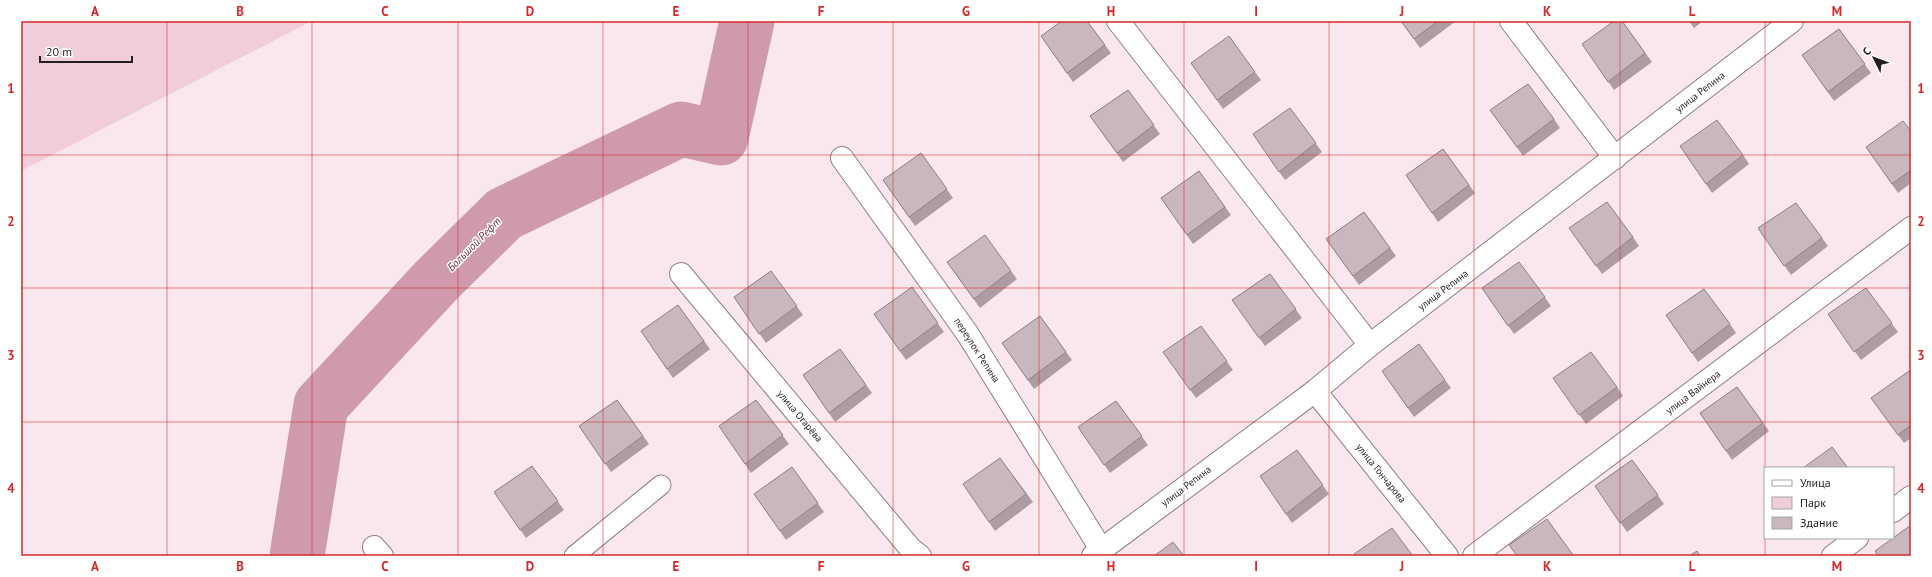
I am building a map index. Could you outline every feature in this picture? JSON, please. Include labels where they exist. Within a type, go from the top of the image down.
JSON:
[{"type":"street","points":[[1118,21],[1370,346]]},
{"type":"street","points":[[1511,21],[1616,158]]},
{"type":"street","name":"улица Репина","points":[[1097,553],[1315,391],[1370,346],[1792,21]]},
{"type":"street","name":"переулок Репина","points":[[842,158],[967,333],[1097,553]]},
{"type":"street","name":"улица Вайнера","points":[[1474,556],[1911,228]]},
{"type":"street","name":"улица Огарёва","points":[[681,274],[910,548],[920,556]]},
{"type":"street","name":"улица Гончарова","points":[[1315,391],[1447,556]]},
{"type":"street","points":[[1894,510],[1911,497]]},
{"type":"street","points":[[1833,556],[1856,539]]},
{"type":"lane","points":[[574,556],[661,485]]},
{"type":"green space","points":[[21,21],[312,21],[21,171]]},
{"type":"building","points":[[1062,21],[1087,21],[1105,45],[1067,73],[1041,36]]},
{"type":"building","points":[[1401,21],[1438,21],[1414,39]]},
{"type":"building","points":[[1614,21],[1622,21],[1645,53],[1608,82],[1582,44]]},
{"type":"building","points":[[1839,29],[1865,64],[1828,92],[1802,55]]},
{"type":"building","points":[[1229,36],[1255,72],[1217,100],[1191,63]]},
{"type":"building","points":[[1528,84],[1554,119],[1517,147],[1490,110]]},
{"type":"building","points":[[1128,90],[1154,125],[1117,153],[1090,116]]},
{"type":"building","points":[[1290,108],[1316,143],[1279,172],[1253,134]]},
{"type":"building","points":[[1717,120],[1743,155],[1706,184],[1680,146]]},
{"type":"building","points":[[1903,121],[1911,131],[1911,170],[1892,184],[1866,147]]},
{"type":"building","points":[[1443,149],[1469,185],[1432,213],[1406,175]]},
{"type":"building","points":[[921,153],[947,189],[909,217],[883,180]]},
{"type":"building","points":[[1199,171],[1225,207],[1187,235],[1161,198]]},
{"type":"building","points":[[1607,202],[1633,237],[1596,266],[1569,228]]},
{"type":"building","points":[[1796,203],[1822,238],[1784,266],[1758,228]]},
{"type":"building","points":[[1364,212],[1390,248],[1353,276],[1326,239]]},
{"type":"building","points":[[985,235],[1011,271],[974,299],[947,262]]},
{"type":"building","points":[[1519,262],[1545,297],[1508,326],[1482,288]]},
{"type":"building","points":[[771,271],[797,306],[759,334],[734,297]]},
{"type":"building","points":[[1270,274],[1296,309],[1259,338],[1232,300]]},
{"type":"building","points":[[912,287],[938,323],[900,351],[874,314]]},
{"type":"building","points":[[1866,288],[1892,323],[1854,352],[1828,314]]},
{"type":"building","points":[[1704,289],[1730,324],[1692,353],[1666,315]]},
{"type":"building","points":[[678,305],[704,341],[667,369],[641,331]]},
{"type":"building","points":[[1040,316],[1066,352],[1028,380],[1002,343]]},
{"type":"building","points":[[1201,326],[1227,361],[1190,390],[1163,352]]},
{"type":"building","points":[[1419,344],[1445,380],[1408,408],[1382,371]]},
{"type":"building","points":[[840,349],[866,385],[829,413],[803,375]]},
{"type":"building","points":[[1591,352],[1617,387],[1579,415],[1553,378]]},
{"type":"building","points":[[1909,371],[1911,374],[1911,425],[1898,435],[1871,398]]},
{"type":"building","points":[[1737,387],[1763,423],[1726,451],[1700,413]]},
{"type":"building","points":[[617,400],[643,436],[605,464],[579,426]]},
{"type":"building","points":[[756,400],[783,435],[745,464],[719,426]]},
{"type":"building","points":[[1116,401],[1142,436],[1104,465],[1078,427]]},
{"type":"building","points":[[1832,447],[1847,467],[1804,467]]},
{"type":"building","points":[[1297,450],[1323,485],[1286,514],[1260,476]]},
{"type":"building","points":[[1000,458],[1026,494],[989,522],[963,484]]},
{"type":"building","points":[[1632,460],[1658,495],[1620,523],[1595,486]]},
{"type":"building","points":[[532,466],[558,501],[520,530],[494,492]]},
{"type":"building","points":[[792,467],[818,503],[780,531],[754,494]]},
{"type":"building","points":[[1547,519],[1573,555],[1517,556],[1509,545]]},
{"type":"building","points":[[1911,525],[1911,556],[1878,556],[1875,551],[1892,539],[1894,539],[1894,537]]},
{"type":"building","points":[[1392,528],[1413,556],[1355,556],[1354,554]]},
{"type":"building","points":[[1173,542],[1184,556],[1154,556]]},
{"type":"building","points":[[1697,551],[1700,556],[1689,556]]},
{"type":"waterway","name":"Большой Рефт","points":[[297,556],[321,405],[436,281],[504,214],[681,129],[721,138],[747,21]]}]
